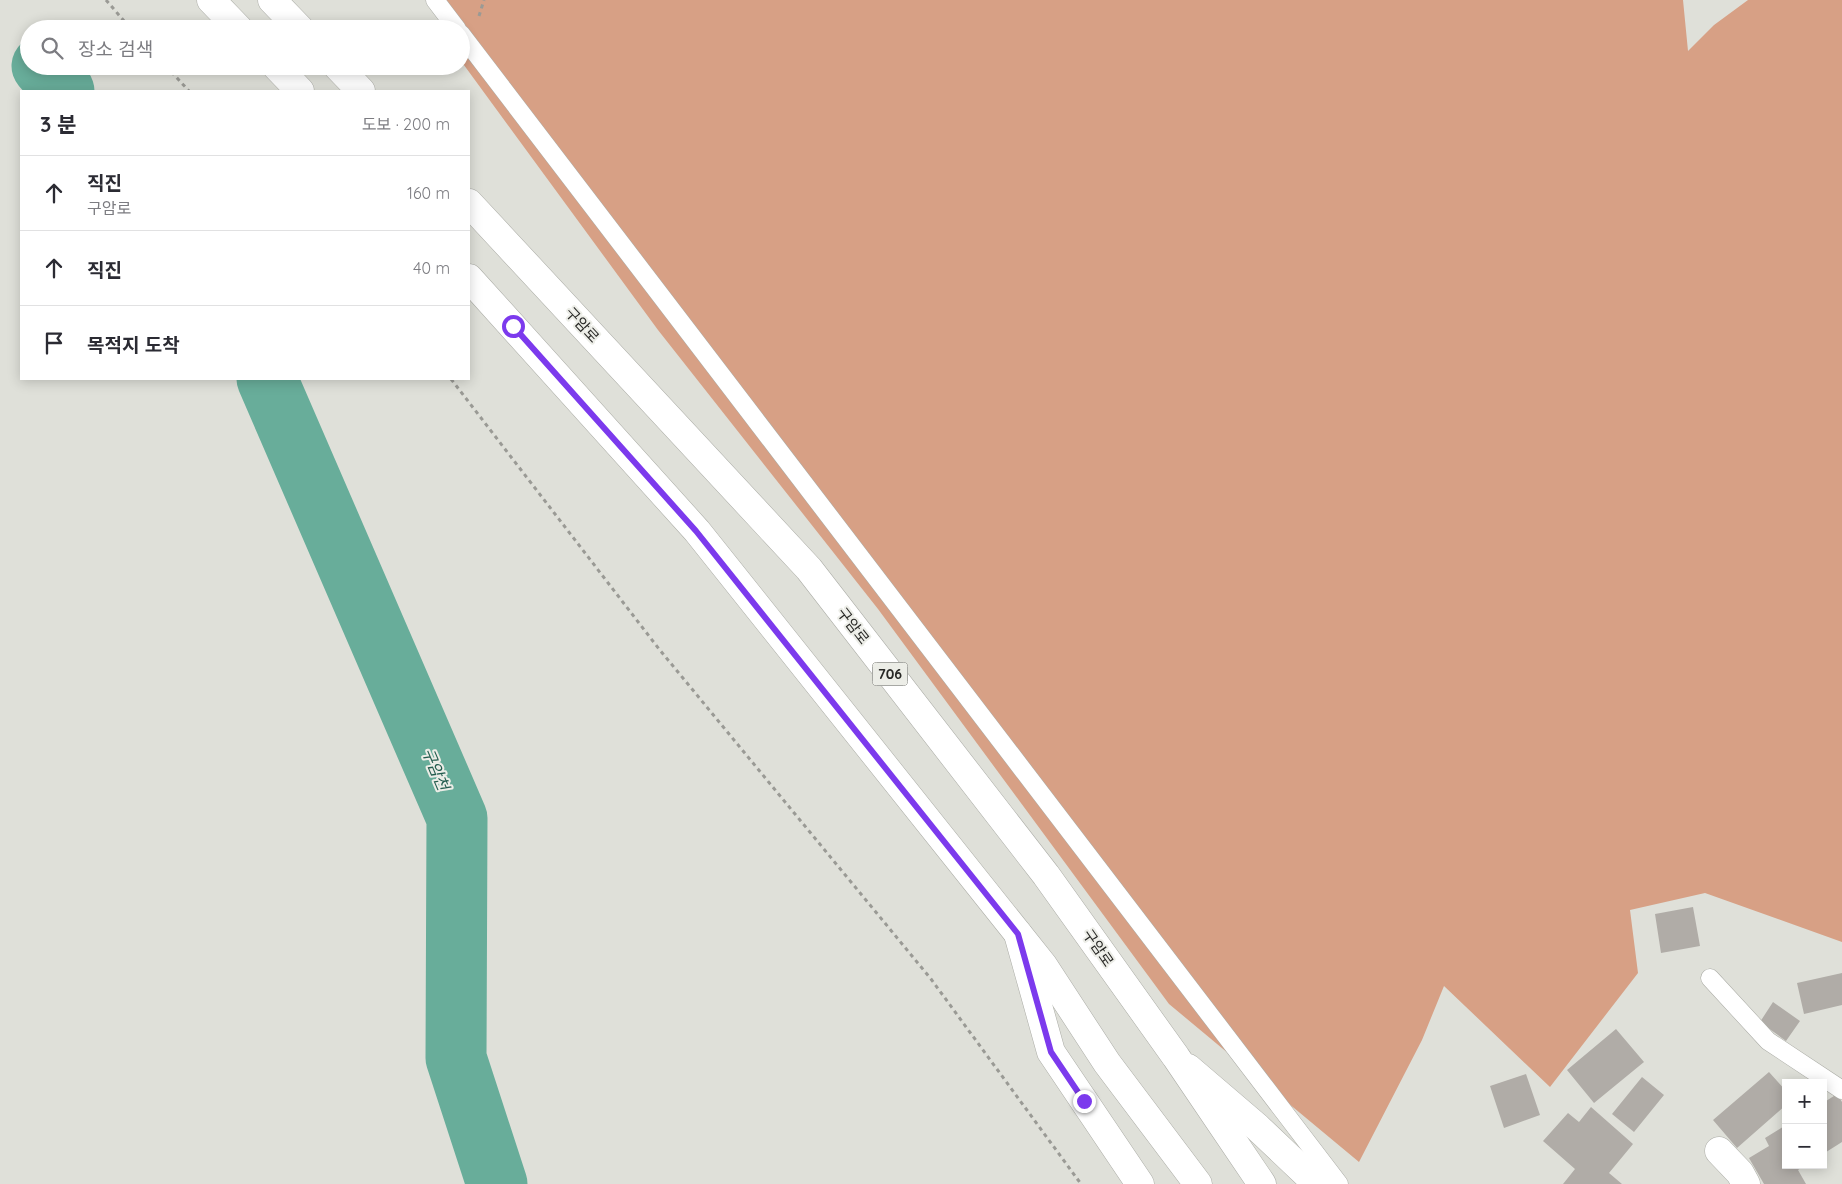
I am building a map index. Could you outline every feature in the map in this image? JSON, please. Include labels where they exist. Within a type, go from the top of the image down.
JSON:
[{"type":"main road","points":[[211,0],[230,20]]},
{"type":"main road","points":[[272,0],[291,20]]},
{"type":"main road","points":[[285,75],[299,90]]},
{"type":"main road","points":[[346,75],[360,90]]},
{"type":"main road","name":"구암로","points":[[470,204],[809,569],[1046,875],[1176,1057],[1262,1184]]},
{"type":"main road","points":[[470,279],[696,531],[1043,965],[1107,1063],[1198,1184]]},
{"type":"main road","points":[[1018,934],[1051,1052],[1140,1184]]},
{"type":"main road","points":[[1176,1057],[1256,1127],[1317,1184]]},
{"type":"main road","points":[[1719,1151],[1740,1172],[1746,1184]]},
{"type":"lane","points":[[435,0],[450,20]]},
{"type":"lane","points":[[470,46],[1339,1184]]},
{"type":"lane","points":[[1710,978],[1768,1041],[1842,1090]]},
{"type":"path","points":[[106,0],[123,20]]},
{"type":"path","points":[[175,75],[189,90]]},
{"type":"path","points":[[452,380],[660,649],[931,979],[1081,1184]]},
{"type":"shaded area","points":[[443,0],[1683,0],[1688,51],[1714,25],[1748,0],[1842,0],[1842,942],[1705,893],[1630,910],[1638,973],[1550,1087],[1444,986],[1422,1040],[1359,1162],[1169,1004],[878,609],[658,330],[470,73],[470,20],[444,20]]},
{"type":"building","points":[[1693,907],[1700,946],[1661,953],[1655,914]]},
{"type":"building","points":[[1842,973],[1842,1005],[1804,1014],[1797,983]]},
{"type":"building","points":[[1773,1002],[1800,1021],[1786,1041],[1760,1022]]},
{"type":"building","points":[[1616,1029],[1644,1062],[1594,1103],[1567,1070]]},
{"type":"building","points":[[1769,1072],[1782,1087],[1782,1109],[1737,1148],[1713,1120]]},
{"type":"building","points":[[1526,1074],[1540,1115],[1504,1128],[1490,1086]]},
{"type":"building","points":[[1642,1077],[1664,1095],[1634,1132],[1612,1114]]},
{"type":"building","points":[[1837,1094],[1842,1102],[1842,1142],[1827,1151],[1827,1124],[1827,1100]]},
{"type":"building","points":[[1591,1107],[1633,1144],[1609,1173],[1622,1184],[1563,1184],[1575,1169],[1543,1141],[1568,1113],[1579,1122]]},
{"type":"building","points":[[1782,1127],[1782,1169],[1799,1169],[1798,1170],[1806,1184],[1764,1184],[1749,1158],[1769,1146],[1765,1138]]},
{"type":"waterway","name":"구암천","points":[[50,75],[63,90]]},
{"type":"waterway","name":"구암천","points":[[267,380],[457,818],[456,1058],[497,1184]]},
{"type":"route","points":[[513,326],[696,531],[1018,934],[1051,1052],[1084,1101]]}]
